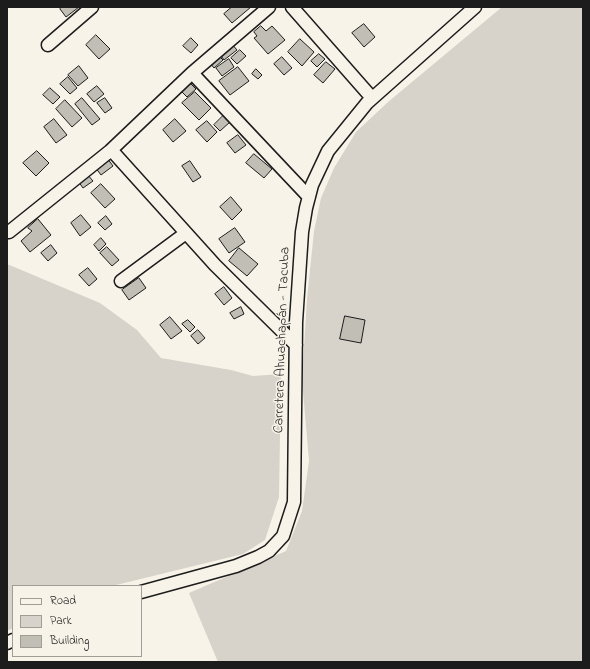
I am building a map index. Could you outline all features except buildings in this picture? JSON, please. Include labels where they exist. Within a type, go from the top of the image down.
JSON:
[{"type":"street","points":[[48,45],[92,7]]},
{"type":"street","points":[[9,232],[110,151],[192,73],[269,7]]},
{"type":"street","points":[[292,7],[372,98]]},
{"type":"street","name":"Carretera Ahuachapán - Tacuba","points":[[142,592],[236,566],[268,551],[283,536],[294,502],[296,345],[302,232],[312,184],[328,151],[343,130],[372,98],[475,7]]},
{"type":"street","points":[[192,73],[309,197]]},
{"type":"street","points":[[110,151],[114,152],[215,265],[296,345]]},
{"type":"street","points":[[122,281],[186,233]]},
{"type":"green space","points":[[502,7],[583,7],[583,662],[218,662],[189,593],[286,551],[302,511],[309,461],[302,380],[307,299],[314,231],[321,198],[334,168],[356,132],[388,102]]},
{"type":"green space","points":[[7,264],[100,303],[137,330],[161,358],[231,370],[253,376],[281,374],[279,497],[265,540],[243,554],[116,585],[12,585],[12,628],[7,631]]}]
